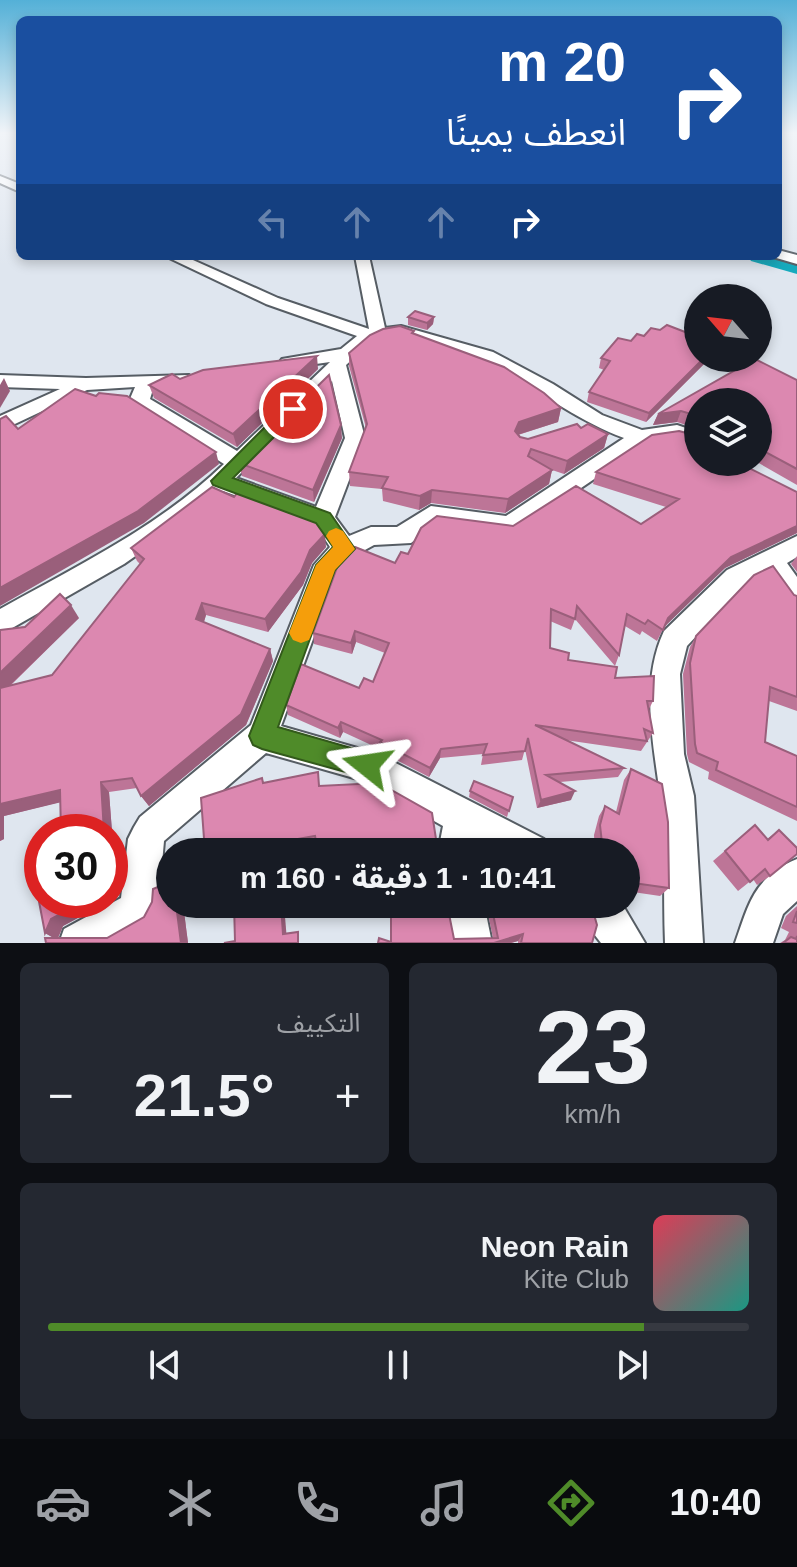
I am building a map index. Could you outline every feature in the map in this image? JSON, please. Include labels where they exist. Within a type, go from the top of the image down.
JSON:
[{"type":"street","points":[[181,260],[272,301],[374,334],[415,333],[487,356],[546,388],[595,420],[641,437]]},
{"type":"street","points":[[363,260],[374,334]]},
{"type":"street","points":[[0,623],[115,557],[186,509],[342,360],[374,334]]},
{"type":"street","points":[[268,366],[342,360]]},
{"type":"street","points":[[323,518],[355,438],[342,360]]},
{"type":"street","points":[[0,381],[146,383],[198,377]]},
{"type":"street","points":[[146,383],[139,401],[228,454],[227,472]]},
{"type":"street","points":[[0,424],[86,384]]},
{"type":"street","points":[[567,429],[595,420]]},
{"type":"street","points":[[78,943],[139,909],[146,839],[152,829],[262,736],[327,565],[345,549],[371,536],[402,536],[431,515],[510,525],[641,437],[677,432],[684,435]]},
{"type":"street","points":[[227,472],[323,518],[345,549]]},
{"type":"street","points":[[684,943],[677,796],[668,754],[665,674],[674,640],[736,577],[784,554],[797,596]]},
{"type":"street","points":[[262,736],[367,765],[459,835]]},
{"type":"street","points":[[754,943],[768,902],[797,877]]},
{"type":"street","points":[[468,918],[473,943]]},
{"type":"street","points":[[606,918],[626,943]]},
{"type":"building","points":[[415,311],[434,317],[427,323],[408,317]]},
{"type":"building","points":[[667,325],[684,332],[684,372],[690,372],[649,413],[589,392],[610,361],[601,358],[618,338],[631,341],[637,334],[644,336],[651,328],[660,330]]},
{"type":"building","points":[[400,326],[504,367],[561,408],[519,422],[515,431],[520,437],[528,439],[577,424],[581,428],[588,424],[608,434],[567,461],[531,449],[528,456],[552,470],[508,499],[432,490],[420,496],[382,488],[388,477],[349,472],[367,424],[349,353],[370,335]]},
{"type":"building","points":[[317,356],[233,434],[149,385],[172,374],[180,379],[203,370]]},
{"type":"building","points":[[772,368],[797,380],[797,469],[772,456],[772,388],[704,388],[732,372],[772,372]]},
{"type":"building","points":[[329,375],[341,425],[313,490],[239,463]]},
{"type":"building","points":[[75,389],[96,396],[99,393],[127,396],[216,452],[138,511],[0,588],[0,419],[6,416],[18,429]]},
{"type":"building","points":[[684,399],[684,412],[658,414]]},
{"type":"building","points":[[684,432],[684,476],[765,476],[797,492],[797,526],[731,557],[668,618],[663,630],[648,620],[645,624],[627,614],[619,655],[577,606],[575,619],[551,609],[550,648],[569,653],[568,660],[617,667],[615,678],[654,676],[653,701],[647,701],[653,733],[644,729],[647,741],[535,725],[624,768],[546,775],[575,791],[541,800],[528,738],[525,751],[483,755],[487,744],[441,749],[430,768],[380,742],[382,740],[341,722],[338,728],[286,705],[301,664],[359,688],[364,678],[373,682],[389,643],[355,631],[351,643],[313,633],[339,562],[355,547],[395,563],[401,552],[408,554],[421,528],[437,516],[513,526],[576,486],[641,524],[679,499],[596,472],[652,435]]},
{"type":"building","points":[[212,487],[234,497],[240,489],[311,513],[308,518],[317,522],[325,534],[310,550],[301,572],[265,619],[202,603],[196,619],[270,649],[241,714],[141,796],[132,778],[101,782],[103,814],[61,814],[60,790],[0,804],[0,688],[52,675],[144,559],[131,548]]},
{"type":"building","points":[[773,566],[797,596],[797,697],[770,687],[765,742],[797,756],[797,807],[716,770],[718,762],[697,753],[695,744],[690,663],[696,636],[754,575]]},
{"type":"building","points":[[60,594],[71,605],[0,673],[0,630],[25,627]]},
{"type":"building","points":[[631,769],[662,784],[668,822],[669,888],[640,884],[640,838],[601,838],[600,825],[605,806],[619,814]]},
{"type":"building","points":[[318,772],[319,786],[379,783],[432,813],[436,838],[204,838],[201,798],[262,778],[263,783]]},
{"type":"building","points":[[474,781],[513,797],[509,811],[470,791]]},
{"type":"building","points":[[755,825],[768,840],[779,830],[797,848],[797,854],[770,876],[765,869],[750,882],[725,851]]},
{"type":"building","points":[[156,888],[156,918],[178,918],[181,943],[46,943],[45,938],[107,938],[144,917],[152,902],[153,889]]},
{"type":"building","points":[[42,918],[53,918],[51,919],[45,933]]},
{"type":"building","points":[[234,918],[282,918],[283,934],[298,932],[298,943],[224,943],[235,941]]},
{"type":"building","points":[[391,918],[450,918],[454,939],[498,938],[494,918],[595,918],[597,925],[592,943],[521,943],[523,934],[494,943],[378,943],[379,938],[391,942]]},
{"type":"building","points":[[797,936],[797,943],[783,943],[791,937],[796,939]]},
{"type":"waterway","points":[[775,260],[797,266]]},
{"type":"slow traffic","points":[[301,633],[327,565],[345,549],[336,536]]},
{"type":"route","points":[[293,409],[220,481],[323,518],[345,549],[327,565],[262,736],[367,765]]}]
